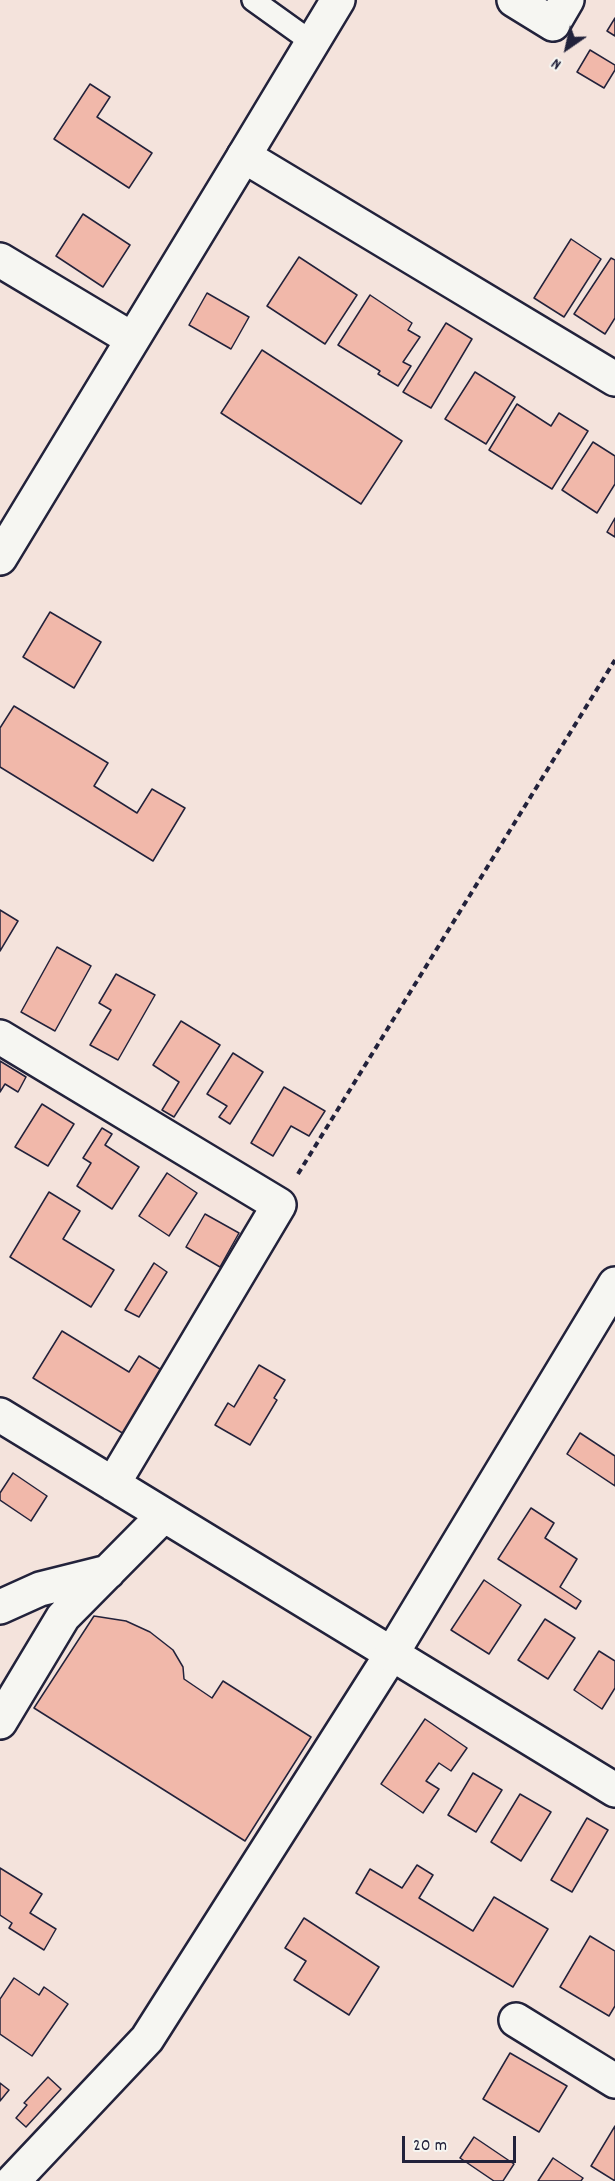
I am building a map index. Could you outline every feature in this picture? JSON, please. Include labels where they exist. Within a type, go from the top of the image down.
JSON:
[{"type":"street","points":[[0,558],[338,0]]},
{"type":"street","points":[[514,0],[553,24],[567,0]]},
{"type":"street","points":[[244,156],[615,379]]},
{"type":"street","points":[[0,260],[132,339]]},
{"type":"street","points":[[0,1037],[279,1205],[113,1484]]},
{"type":"street","points":[[13,2181],[147,2039],[391,1655],[615,1284]]},
{"type":"street","points":[[0,1415],[615,1790]]},
{"type":"street","points":[[0,1722],[63,1617],[164,1515]]},
{"type":"street","points":[[0,1607],[40,1589],[108,1572]]},
{"type":"street","points":[[516,2020],[615,2081]]},
{"type":"lane","points":[[253,0],[313,43]]},
{"type":"path","points":[[279,1205],[615,660]]},
{"type":"building","points":[[615,18],[615,36],[607,31]]},
{"type":"building","points":[[590,50],[615,65],[615,70],[604,88],[577,72]]},
{"type":"building","points":[[90,84],[110,97],[97,117],[152,153],[129,188],[54,139]]},
{"type":"building","points":[[83,214],[130,245],[103,287],[56,256]]},
{"type":"building","points":[[571,239],[601,259],[564,317],[534,298]]},
{"type":"building","points":[[299,257],[357,295],[325,344],[267,306]]},
{"type":"building","points":[[611,258],[615,260],[615,318],[605,334],[574,314]]},
{"type":"building","points":[[207,293],[249,317],[231,349],[189,325]]},
{"type":"building","points":[[370,295],[412,323],[408,330],[420,337],[403,362],[411,366],[398,386],[378,374],[380,371],[338,345]]},
{"type":"building","points":[[446,323],[472,339],[431,408],[403,392]]},
{"type":"building","points":[[262,350],[402,441],[361,504],[221,413]]},
{"type":"building","points":[[475,372],[515,397],[486,444],[445,419]]},
{"type":"building","points":[[517,404],[551,426],[559,413],[588,431],[552,489],[489,450]]},
{"type":"building","points":[[593,442],[615,456],[615,484],[597,513],[562,490]]},
{"type":"building","points":[[615,518],[615,537],[607,532]]},
{"type":"building","points":[[50,612],[101,642],[74,688],[23,657]]},
{"type":"building","points":[[14,706],[108,763],[94,786],[137,813],[152,789],[185,808],[153,861],[0,767],[0,728]]},
{"type":"building","points":[[0,910],[18,921],[0,951]]},
{"type":"building","points":[[57,947],[91,966],[55,1031],[21,1012]]},
{"type":"building","points":[[116,974],[155,995],[118,1060],[90,1045],[111,1010],[99,1003]]},
{"type":"building","points":[[181,1021],[220,1045],[174,1117],[162,1110],[179,1082],[153,1065]]},
{"type":"building","points":[[233,1053],[263,1072],[230,1124],[219,1117],[227,1106],[207,1094]]},
{"type":"building","points":[[0,1061],[26,1077],[18,1092],[5,1084],[0,1092]]},
{"type":"building","points":[[284,1087],[325,1111],[309,1136],[291,1126],[273,1156],[251,1143]]},
{"type":"building","points":[[42,1104],[74,1124],[48,1166],[15,1147]]},
{"type":"building","points":[[102,1128],[112,1134],[105,1145],[139,1167],[112,1209],[77,1186],[91,1163],[83,1158]]},
{"type":"building","points":[[167,1173],[197,1193],[169,1236],[139,1216]]},
{"type":"building","points":[[49,1192],[80,1211],[63,1239],[114,1270],[91,1307],[10,1257]]},
{"type":"building","points":[[205,1214],[239,1233],[220,1267],[186,1247]]},
{"type":"building","points":[[154,1263],[167,1272],[139,1317],[125,1310]]},
{"type":"building","points":[[62,1331],[129,1372],[139,1356],[163,1371],[124,1434],[33,1378]]},
{"type":"building","points":[[259,1365],[285,1380],[274,1398],[277,1400],[250,1445],[215,1425],[228,1403],[234,1407]]},
{"type":"building","points":[[580,1433],[615,1456],[615,1486],[567,1454]]},
{"type":"building","points":[[13,1473],[47,1496],[31,1521],[0,1500],[0,1493]]},
{"type":"building","points":[[531,1508],[554,1523],[545,1538],[577,1559],[560,1587],[581,1601],[576,1609],[498,1559]]},
{"type":"building","points":[[484,1580],[521,1605],[489,1654],[451,1630]]},
{"type":"building","points":[[94,1616],[126,1621],[150,1632],[173,1650],[183,1667],[184,1679],[212,1698],[223,1681],[311,1737],[245,1841],[34,1708]]},
{"type":"building","points":[[545,1619],[575,1638],[548,1679],[518,1660]]},
{"type":"building","points":[[599,1651],[615,1661],[615,1688],[602,1709],[574,1690]]},
{"type":"building","points":[[425,1719],[467,1748],[451,1771],[439,1763],[426,1781],[439,1789],[423,1813],[381,1784]]},
{"type":"building","points":[[473,1773],[502,1790],[476,1832],[448,1815]]},
{"type":"building","points":[[520,1794],[551,1812],[521,1861],[491,1842]]},
{"type":"building","points":[[587,1818],[608,1830],[572,1892],[551,1880]]},
{"type":"building","points":[[417,1865],[433,1875],[419,1898],[473,1931],[494,1897],[548,1929],[513,1987],[356,1893],[370,1869],[402,1888]]},
{"type":"building","points":[[0,1868],[42,1894],[30,1913],[56,1929],[44,1950],[9,1928],[12,1923],[0,1915]]},
{"type":"building","points":[[304,1918],[379,1967],[349,2015],[294,1980],[306,1961],[285,1948]]},
{"type":"building","points":[[590,1936],[615,1951],[615,2006],[609,2016],[560,1987]]},
{"type":"building","points":[[14,1978],[39,1995],[44,1987],[68,2004],[32,2056],[0,2034],[0,1999]]},
{"type":"building","points":[[510,2053],[567,2086],[539,2132],[483,2099]]},
{"type":"building","points":[[48,2077],[61,2089],[26,2127],[16,2118],[27,2105],[24,2103]]},
{"type":"building","points":[[0,2083],[9,2090],[0,2101]]},
{"type":"building","points":[[615,2126],[615,2181],[591,2166]]},
{"type":"building","points":[[474,2137],[514,2164],[503,2181],[494,2181],[460,2158]]},
{"type":"building","points":[[553,2158],[583,2178],[581,2181],[538,2181]]}]
